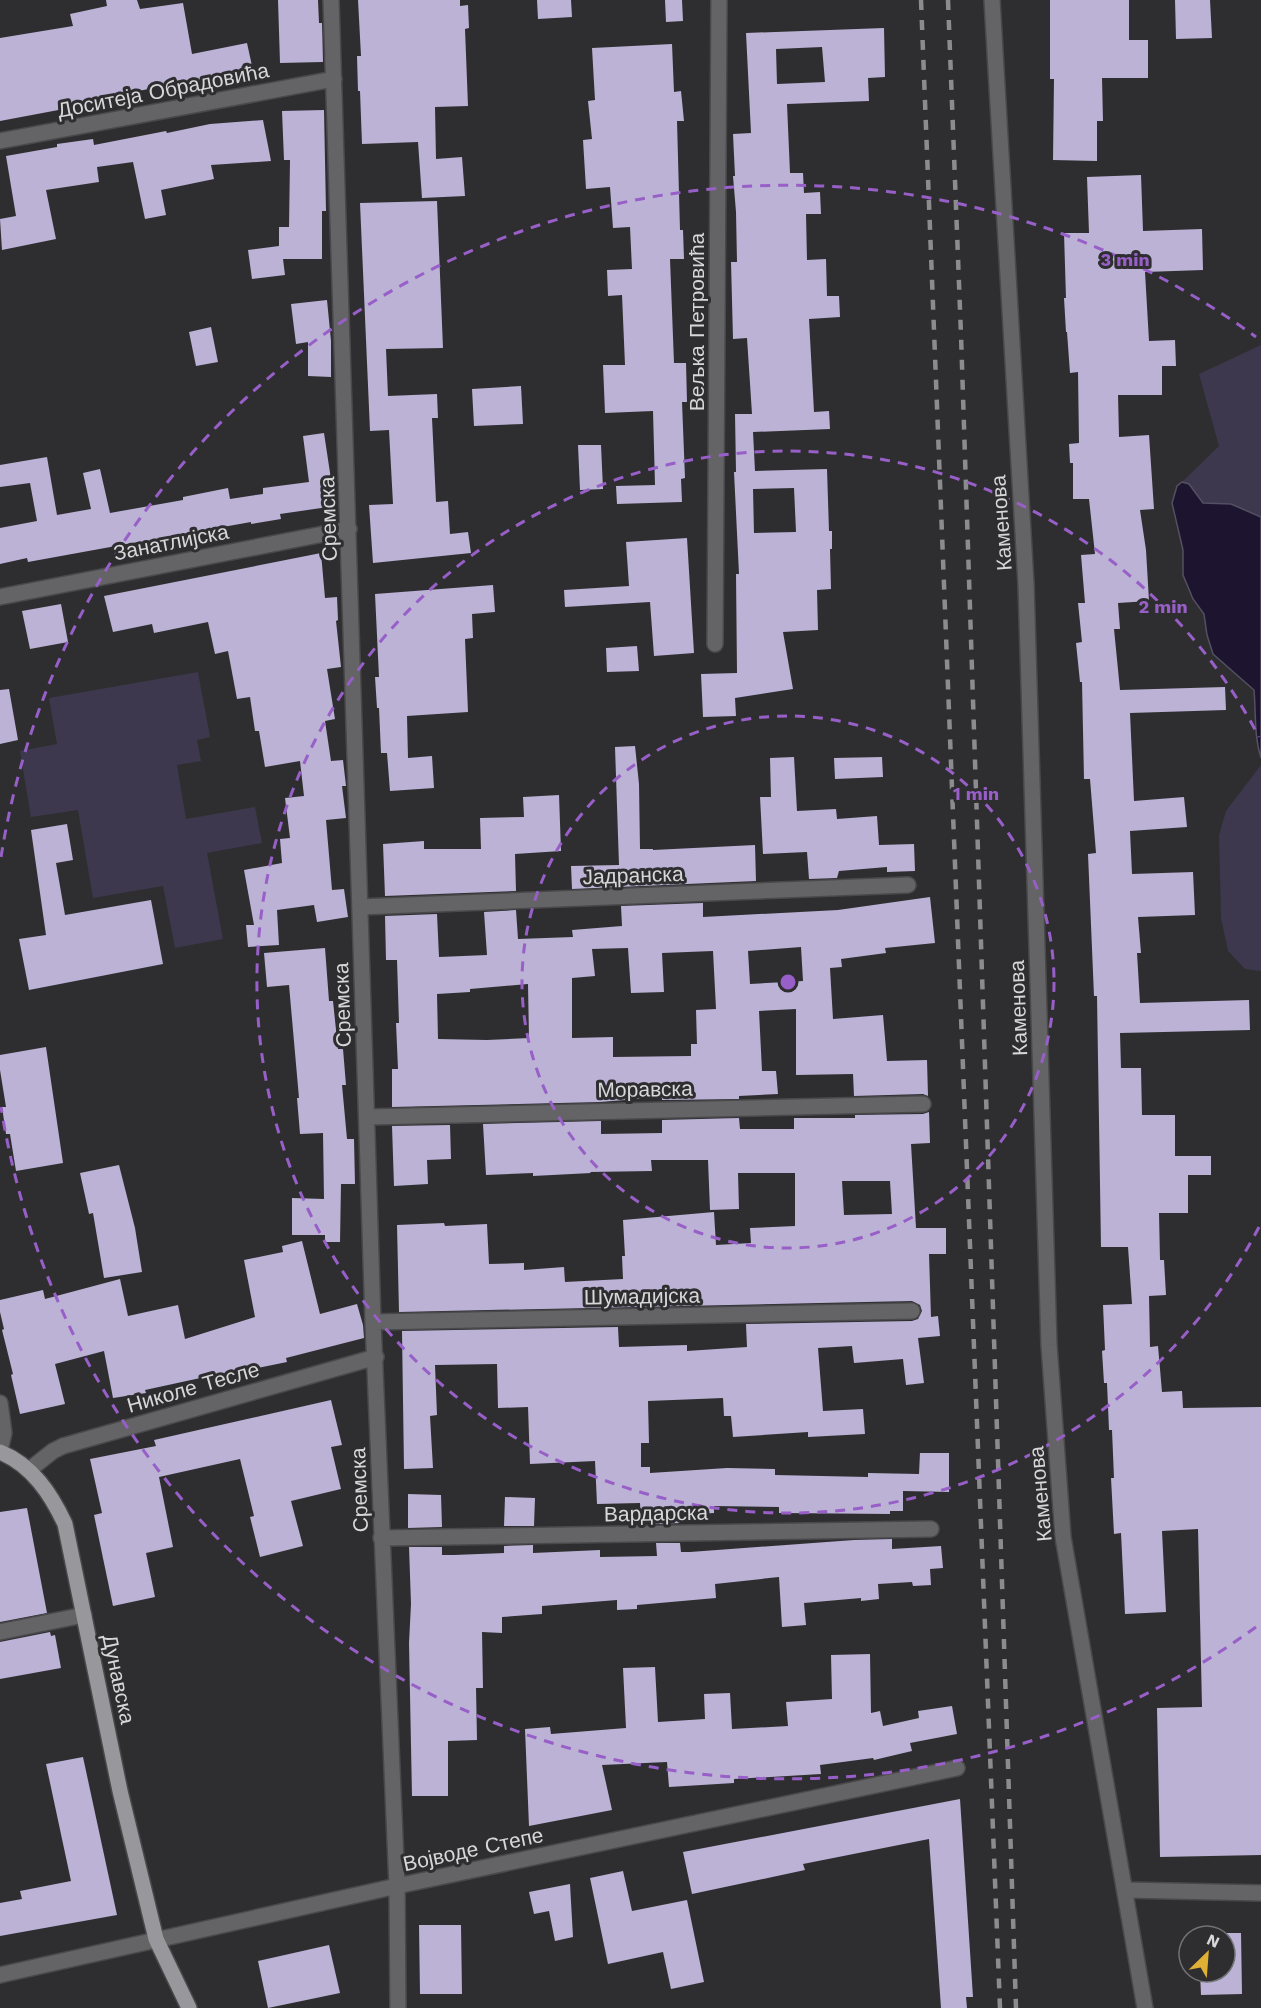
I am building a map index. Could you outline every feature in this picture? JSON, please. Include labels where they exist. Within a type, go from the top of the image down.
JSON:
[{"type":"main road","name":"Дунавска","points":[[0,1451],[29,1470],[55,1504],[65,1524],[120,1791],[156,1939],[189,2008]]},
{"type":"street","name":"Сремска","points":[[332,0],[373,1322],[397,1886],[398,2008]]},
{"type":"street","name":"Вељка Петровића","points":[[715,645],[719,0]]},
{"type":"street","name":"Каменова","points":[[992,0],[1026,585],[1049,1345],[1063,1537],[1145,2008]]},
{"type":"street","name":"Доситеја Обрадовића","points":[[0,141],[334,79]]},
{"type":"street","name":"Занатлијска","points":[[0,597],[349,529]]},
{"type":"street","name":"Јадранска","points":[[360,907],[908,885]]},
{"type":"street","name":"Моравска","points":[[368,1117],[923,1104]]},
{"type":"street","name":"Шумадијска","points":[[373,1322],[912,1311]]},
{"type":"street","name":"Николе Тесле","points":[[29,1470],[63,1446],[376,1357]]},
{"type":"street","points":[[0,1403],[4,1433],[0,1451]]},
{"type":"street","name":"Вардарска","points":[[381,1538],[931,1529]]},
{"type":"street","points":[[0,1632],[84,1614]]},
{"type":"street","name":"Војводе Степе","points":[[0,1975],[397,1886],[957,1768]]},
{"type":"street","points":[[1125,1890],[1261,1893]]},
{"type":"shaded area","points":[[1261,345],[1261,517],[1231,504],[1203,503],[1189,484],[1182,482],[1219,446],[1199,374]]},
{"type":"shaded area","points":[[1182,482],[1189,484],[1203,503],[1231,504],[1261,517],[1261,758],[1256,733],[1254,690],[1213,654],[1204,614],[1193,599],[1183,575],[1183,550],[1172,503],[1177,486]]},
{"type":"shaded area","points":[[198,672],[210,737],[197,740],[201,761],[177,765],[186,819],[255,807],[262,843],[207,853],[223,939],[175,948],[163,886],[93,898],[78,810],[31,817],[20,751],[57,744],[49,698]]},
{"type":"shaded area","points":[[1261,765],[1261,971],[1245,969],[1228,951],[1221,918],[1219,835],[1226,811]]},
{"type":"building","points":[[106,0],[137,0],[140,9],[183,3],[192,54],[247,43],[254,75],[219,82],[219,78],[165,88],[165,86],[84,101],[85,105],[0,121],[0,38],[73,26],[70,14],[107,6]]},
{"type":"building","points":[[278,0],[318,0],[319,23],[322,23],[323,62],[280,63]]},
{"type":"building","points":[[358,0],[460,0],[460,6],[468,5],[469,28],[465,29],[468,106],[435,107],[436,159],[462,157],[465,196],[422,198],[418,142],[362,144],[357,56],[361,56]]},
{"type":"building","points":[[537,0],[571,0],[572,17],[538,19]]},
{"type":"building","points":[[665,0],[682,0],[683,21],[666,22]]},
{"type":"building","points":[[1050,0],[1129,0],[1129,40],[1148,40],[1148,78],[1102,78],[1103,121],[1097,121],[1097,161],[1053,160],[1054,79],[1050,79]]},
{"type":"building","points":[[1175,0],[1210,0],[1212,38],[1176,39]]},
{"type":"building","points":[[884,28],[885,77],[868,78],[869,101],[787,104],[790,173],[803,173],[804,193],[820,192],[821,214],[806,214],[807,260],[826,259],[827,296],[839,296],[840,317],[809,319],[814,412],[829,411],[830,429],[753,432],[755,471],[827,469],[829,531],[832,531],[831,589],[817,590],[818,630],[783,632],[793,689],[735,698],[736,716],[703,717],[701,674],[737,673],[736,574],[739,574],[734,472],[736,472],[735,414],[752,414],[747,338],[733,339],[731,262],[737,262],[733,134],[751,133],[746,33]],"holes":[[[822,47],[825,82],[777,84],[776,49]],[[794,488],[796,532],[754,533],[753,489]]]},
{"type":"building","points":[[672,44],[674,92],[681,91],[684,121],[677,121],[680,230],[683,230],[684,259],[670,259],[674,363],[686,363],[687,402],[682,402],[685,478],[681,479],[682,502],[617,504],[616,486],[655,485],[653,411],[605,413],[603,365],[625,365],[622,295],[608,296],[607,270],[632,269],[630,227],[613,228],[610,187],[586,189],[583,140],[592,139],[588,101],[595,100],[592,48]]},
{"type":"building","points":[[324,110],[326,211],[322,211],[322,259],[283,259],[285,275],[252,279],[248,250],[279,246],[279,227],[289,227],[290,160],[284,160],[282,111]]},
{"type":"building","points":[[263,120],[271,161],[211,165],[214,179],[161,190],[166,215],[145,219],[133,162],[97,167],[99,182],[46,190],[56,239],[2,250],[0,219],[16,216],[6,156],[57,147],[57,144],[93,139],[94,145],[210,124]]},
{"type":"building","points":[[1141,175],[1143,231],[1202,229],[1203,270],[1145,272],[1149,341],[1175,340],[1176,366],[1162,366],[1162,395],[1118,395],[1119,437],[1149,435],[1154,509],[1140,510],[1146,550],[1149,601],[1118,603],[1120,629],[1114,629],[1120,690],[1225,687],[1226,710],[1130,713],[1134,801],[1184,797],[1187,827],[1130,831],[1132,874],[1193,872],[1195,915],[1138,917],[1141,953],[1137,953],[1140,1003],[1249,1000],[1250,1030],[1120,1033],[1121,1068],[1141,1068],[1142,1115],[1175,1115],[1175,1156],[1211,1156],[1211,1175],[1188,1175],[1188,1213],[1159,1213],[1160,1260],[1164,1260],[1166,1295],[1149,1296],[1150,1347],[1158,1346],[1162,1392],[1182,1391],[1183,1408],[1261,1407],[1261,1855],[1160,1857],[1157,1708],[1202,1707],[1198,1529],[1162,1531],[1166,1612],[1125,1614],[1121,1533],[1114,1534],[1111,1478],[1114,1478],[1112,1430],[1109,1430],[1107,1383],[1104,1383],[1102,1351],[1105,1350],[1103,1305],[1132,1304],[1128,1247],[1101,1247],[1097,996],[1094,996],[1088,854],[1096,853],[1090,779],[1084,779],[1082,682],[1080,682],[1076,643],[1082,642],[1078,603],[1085,603],[1081,555],[1095,554],[1089,499],[1073,499],[1073,463],[1070,463],[1069,444],[1079,443],[1078,372],[1070,373],[1064,298],[1066,298],[1064,233],[1089,233],[1087,177]]},
{"type":"building","points":[[437,201],[443,348],[386,349],[388,396],[437,394],[438,418],[432,418],[436,502],[448,501],[450,534],[468,532],[471,553],[373,563],[369,505],[393,504],[389,430],[370,431],[360,203]]},
{"type":"building","points":[[327,300],[331,341],[331,377],[308,376],[308,342],[296,344],[291,304]]},
{"type":"building","points":[[211,327],[218,362],[196,366],[189,332]]},
{"type":"building","points":[[521,386],[523,424],[474,426],[472,389]]},
{"type":"building","points":[[324,433],[335,506],[280,514],[281,519],[167,537],[168,541],[139,546],[138,542],[28,562],[27,558],[0,564],[0,528],[37,521],[30,483],[0,487],[0,465],[47,457],[57,515],[91,509],[83,473],[100,469],[110,513],[183,500],[183,497],[228,488],[230,499],[263,494],[263,488],[309,482],[303,436]]},
{"type":"building","points":[[578,445],[601,445],[603,489],[580,490]]},
{"type":"building","points":[[687,538],[694,653],[654,656],[650,602],[565,607],[564,590],[629,586],[626,542]]},
{"type":"building","points":[[321,553],[325,598],[337,597],[338,620],[336,621],[341,667],[327,669],[335,719],[325,721],[331,761],[343,760],[346,786],[342,786],[346,818],[326,820],[332,890],[344,889],[348,917],[317,922],[314,905],[277,910],[279,945],[248,947],[246,925],[254,925],[244,870],[282,863],[280,839],[290,838],[285,798],[304,796],[300,761],[265,767],[259,731],[255,731],[250,697],[237,699],[228,651],[215,654],[208,622],[154,633],[152,624],[113,632],[104,596]]},
{"type":"building","points":[[493,585],[495,612],[472,614],[473,638],[465,639],[468,712],[407,716],[408,758],[432,756],[434,788],[390,791],[387,753],[381,753],[379,708],[377,708],[375,677],[379,677],[375,594]]},
{"type":"building","points":[[61,604],[68,642],[30,649],[22,611]]},
{"type":"building","points":[[637,646],[639,671],[607,672],[606,648]]},
{"type":"building","points":[[9,689],[18,740],[0,744],[0,690]]},
{"type":"building","points":[[635,746],[639,784],[640,849],[755,845],[756,881],[572,889],[571,866],[619,865],[615,747]]},
{"type":"building","points":[[794,757],[797,811],[836,809],[837,819],[877,816],[879,845],[914,844],[915,871],[887,872],[887,867],[839,871],[837,878],[809,879],[807,852],[763,854],[760,797],[771,797],[770,758]]},
{"type":"building","points":[[882,757],[883,777],[835,779],[834,758]]},
{"type":"building","points":[[559,795],[561,851],[515,854],[516,891],[385,896],[383,844],[424,841],[424,849],[481,849],[480,818],[524,817],[523,797]]},
{"type":"building","points":[[67,824],[73,860],[56,863],[65,915],[151,900],[163,964],[29,990],[19,939],[46,935],[31,830]]},
{"type":"building","points":[[930,897],[935,943],[885,948],[886,953],[841,959],[842,967],[830,968],[833,1019],[883,1015],[887,1061],[927,1060],[928,1096],[923,1094],[854,1096],[853,1074],[796,1075],[796,1009],[759,1011],[762,1071],[776,1071],[778,1094],[739,1096],[739,1099],[662,1100],[662,1098],[600,1102],[392,1107],[392,1069],[398,1069],[397,960],[386,960],[385,916],[437,914],[439,957],[487,955],[484,912],[516,910],[518,939],[573,937],[572,930],[622,926],[621,906],[703,903],[703,917],[838,910]],"holes":[[[801,947],[803,981],[750,984],[748,951]],[[628,948],[631,993],[664,992],[662,953],[713,951],[716,1009],[696,1010],[697,1044],[691,1044],[691,1056],[613,1057],[613,1037],[572,1038],[572,978],[595,976],[592,949]],[[528,984],[529,1038],[438,1039],[437,994],[470,992],[470,989]]]},
{"type":"building","points":[[325,948],[329,1001],[333,1001],[338,1049],[343,1049],[346,1085],[342,1085],[347,1139],[354,1139],[355,1184],[341,1184],[340,1242],[325,1242],[325,1235],[292,1235],[292,1198],[324,1199],[323,1133],[300,1134],[289,985],[267,987],[264,953]]},
{"type":"building","points":[[46,1047],[63,1163],[16,1171],[10,1134],[6,1134],[2,1107],[6,1107],[0,1055]]},
{"type":"building","points":[[929,1112],[930,1143],[911,1144],[916,1228],[946,1228],[946,1254],[929,1254],[931,1317],[938,1316],[940,1336],[918,1338],[924,1383],[906,1385],[903,1359],[854,1363],[852,1346],[818,1348],[823,1411],[863,1409],[865,1434],[808,1437],[808,1432],[733,1437],[731,1416],[724,1416],[723,1398],[648,1401],[649,1443],[641,1443],[641,1467],[650,1467],[650,1473],[727,1468],[775,1469],[775,1475],[868,1477],[868,1473],[919,1474],[920,1453],[949,1453],[949,1492],[903,1491],[903,1511],[890,1511],[890,1514],[779,1513],[779,1507],[714,1506],[714,1513],[679,1515],[680,1523],[641,1522],[640,1503],[597,1504],[595,1461],[530,1464],[528,1407],[498,1408],[497,1364],[435,1365],[437,1415],[430,1416],[433,1468],[404,1469],[402,1331],[618,1327],[619,1347],[687,1345],[687,1351],[747,1347],[746,1324],[912,1321],[918,1319],[922,1311],[920,1305],[912,1301],[399,1312],[397,1225],[487,1224],[489,1264],[524,1263],[524,1270],[564,1267],[565,1282],[623,1279],[622,1256],[625,1256],[623,1220],[714,1212],[716,1245],[751,1243],[750,1228],[795,1226],[795,1173],[738,1173],[739,1209],[710,1210],[708,1160],[651,1160],[652,1171],[533,1176],[533,1173],[486,1175],[483,1124],[601,1121],[601,1134],[662,1133],[662,1120],[739,1118],[740,1129],[794,1129],[794,1118],[855,1118],[855,1115]],"holes":[[[842,1181],[890,1181],[892,1214],[844,1215]]]},
{"type":"building","points":[[450,1125],[451,1159],[427,1160],[428,1184],[394,1186],[392,1126]]},
{"type":"building","points":[[119,1165],[135,1228],[142,1272],[104,1278],[93,1213],[89,1214],[80,1173]]},
{"type":"building","points":[[302,1241],[320,1314],[357,1304],[364,1338],[286,1358],[287,1362],[253,1369],[252,1364],[206,1379],[205,1377],[145,1390],[146,1393],[113,1398],[104,1351],[55,1364],[65,1404],[20,1414],[2,1330],[4,1329],[0,1300],[43,1290],[45,1299],[120,1279],[128,1316],[178,1305],[185,1339],[255,1317],[244,1260],[283,1252],[282,1246]]},
{"type":"building","points":[[331,1400],[342,1445],[331,1447],[341,1489],[291,1501],[303,1546],[260,1557],[250,1517],[254,1516],[240,1459],[159,1477],[173,1547],[146,1553],[155,1597],[113,1606],[94,1515],[102,1513],[90,1459],[156,1446],[154,1440]]},
{"type":"building","points":[[408,1494],[441,1495],[442,1527],[408,1528]]},
{"type":"building","points":[[505,1497],[535,1498],[534,1526],[504,1526]]},
{"type":"building","points":[[27,1508],[47,1613],[0,1622],[0,1512]]},
{"type":"building","points":[[892,1539],[892,1549],[941,1546],[943,1568],[930,1569],[931,1585],[913,1586],[912,1582],[878,1584],[879,1599],[861,1601],[861,1598],[804,1603],[806,1625],[782,1627],[779,1577],[715,1584],[716,1598],[637,1605],[637,1609],[617,1610],[617,1600],[542,1606],[542,1614],[502,1617],[502,1633],[482,1632],[483,1688],[476,1688],[477,1740],[448,1741],[448,1796],[412,1796],[409,1547],[442,1547],[442,1555],[454,1555],[504,1553],[504,1546],[533,1545],[533,1553],[600,1550],[600,1557],[657,1556],[656,1543],[680,1543],[681,1552],[690,1552]]},
{"type":"building","points":[[50,1632],[51,1636],[55,1635],[61,1668],[0,1679],[0,1642]]},
{"type":"building","points":[[870,1654],[871,1713],[880,1711],[883,1726],[919,1718],[918,1711],[952,1706],[957,1734],[910,1743],[912,1751],[874,1760],[873,1758],[820,1765],[821,1774],[734,1779],[734,1783],[669,1787],[667,1762],[602,1765],[612,1810],[529,1826],[525,1729],[550,1727],[551,1734],[626,1728],[623,1668],[655,1667],[658,1722],[705,1719],[704,1694],[730,1693],[732,1729],[788,1726],[786,1702],[832,1699],[831,1655]]},
{"type":"building","points":[[83,1757],[117,1915],[0,1936],[0,1903],[22,1899],[20,1891],[71,1881],[46,1764]]},
{"type":"building","points":[[960,1799],[973,1997],[966,1997],[967,2008],[941,2008],[929,1839],[803,1864],[805,1870],[692,1894],[683,1852]]},
{"type":"building","points":[[623,1871],[632,1911],[687,1900],[704,1982],[671,1989],[663,1952],[608,1964],[590,1878]]},
{"type":"building","points":[[570,1884],[573,1937],[555,1941],[549,1911],[534,1914],[529,1892]]},
{"type":"building","points":[[419,1925],[461,1925],[462,1994],[420,1994]]},
{"type":"building","points":[[1237,1933],[1241,1933],[1242,1994],[1201,1995],[1201,1984],[1237,1984]]},
{"type":"building","points":[[329,1945],[340,1993],[268,2008],[258,1961]]},
{"type":"railway","points":[[921,0],[1000,2008]]},
{"type":"railway","points":[[948,0],[1016,2008]]}]
